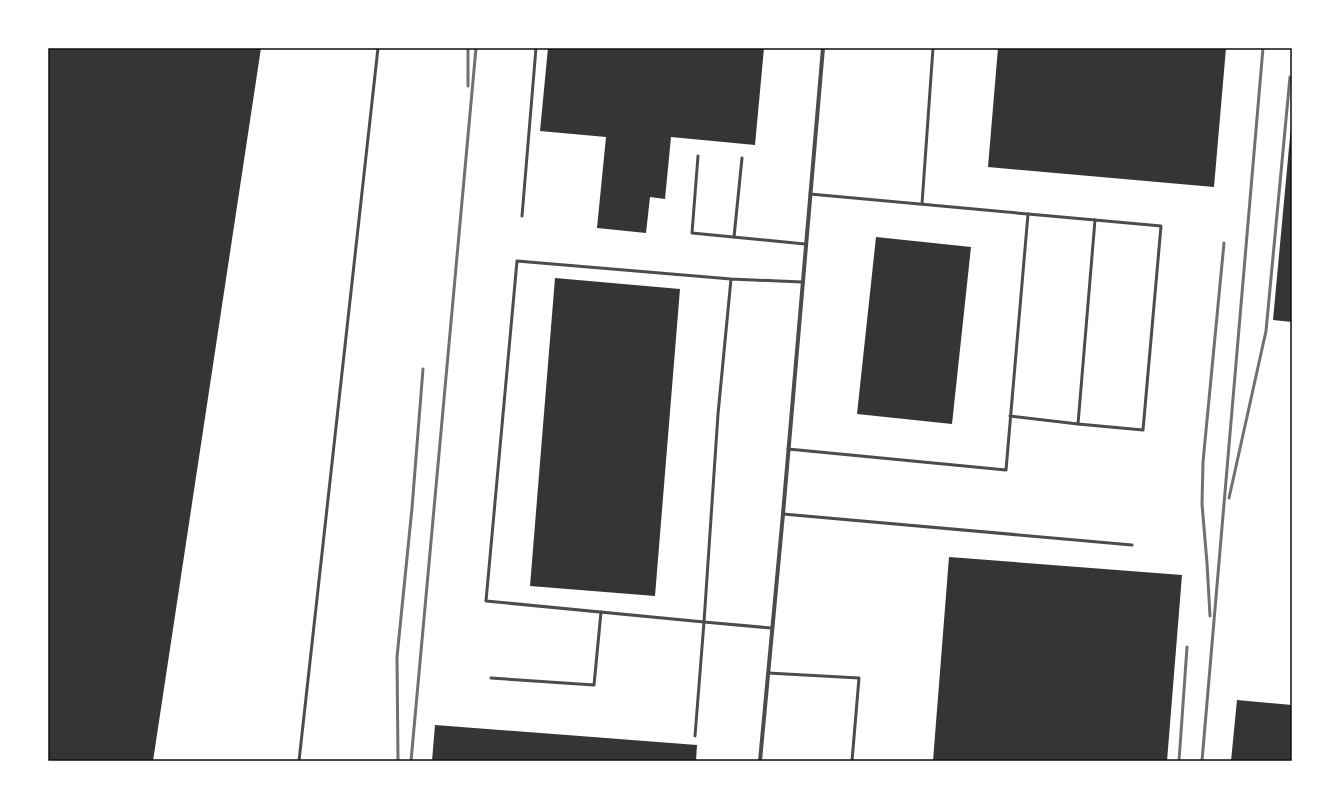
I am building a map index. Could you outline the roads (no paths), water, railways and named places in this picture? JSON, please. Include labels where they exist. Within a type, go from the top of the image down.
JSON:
[{"type":"street","points":[[760,761],[823,48]]},
{"type":"lane","points":[[299,761],[378,48]]},
{"type":"lane","points":[[522,216],[536,48]]},
{"type":"lane","points":[[922,204],[933,48]]},
{"type":"lane","points":[[698,156],[692,233],[805,244]]},
{"type":"lane","points":[[734,237],[742,158]]},
{"type":"lane","points":[[810,194],[1161,226],[1143,430],[1010,416]]},
{"type":"lane","points":[[788,449],[1006,470],[1028,214]]},
{"type":"lane","points":[[1078,424],[1095,220]]},
{"type":"lane","points":[[771,628],[486,601],[517,261],[731,279],[802,282]]},
{"type":"lane","points":[[694,736],[704,622],[718,414],[731,279]]},
{"type":"lane","points":[[783,514],[1132,546]]},
{"type":"lane","points":[[491,678],[594,685],[601,612]]},
{"type":"lane","points":[[768,673],[859,678],[852,761]]},
{"type":"railway","points":[[468,48],[468,86]]},
{"type":"railway","points":[[411,761],[476,48]]},
{"type":"railway","points":[[1202,761],[1263,48]]},
{"type":"railway","points":[[1229,498],[1266,331],[1290,77]]},
{"type":"railway","points":[[1210,616],[1202,504],[1203,462],[1224,243]]},
{"type":"railway","points":[[398,761],[397,657],[412,508],[423,369]]},
{"type":"railway","points":[[1179,761],[1187,647]]}]
